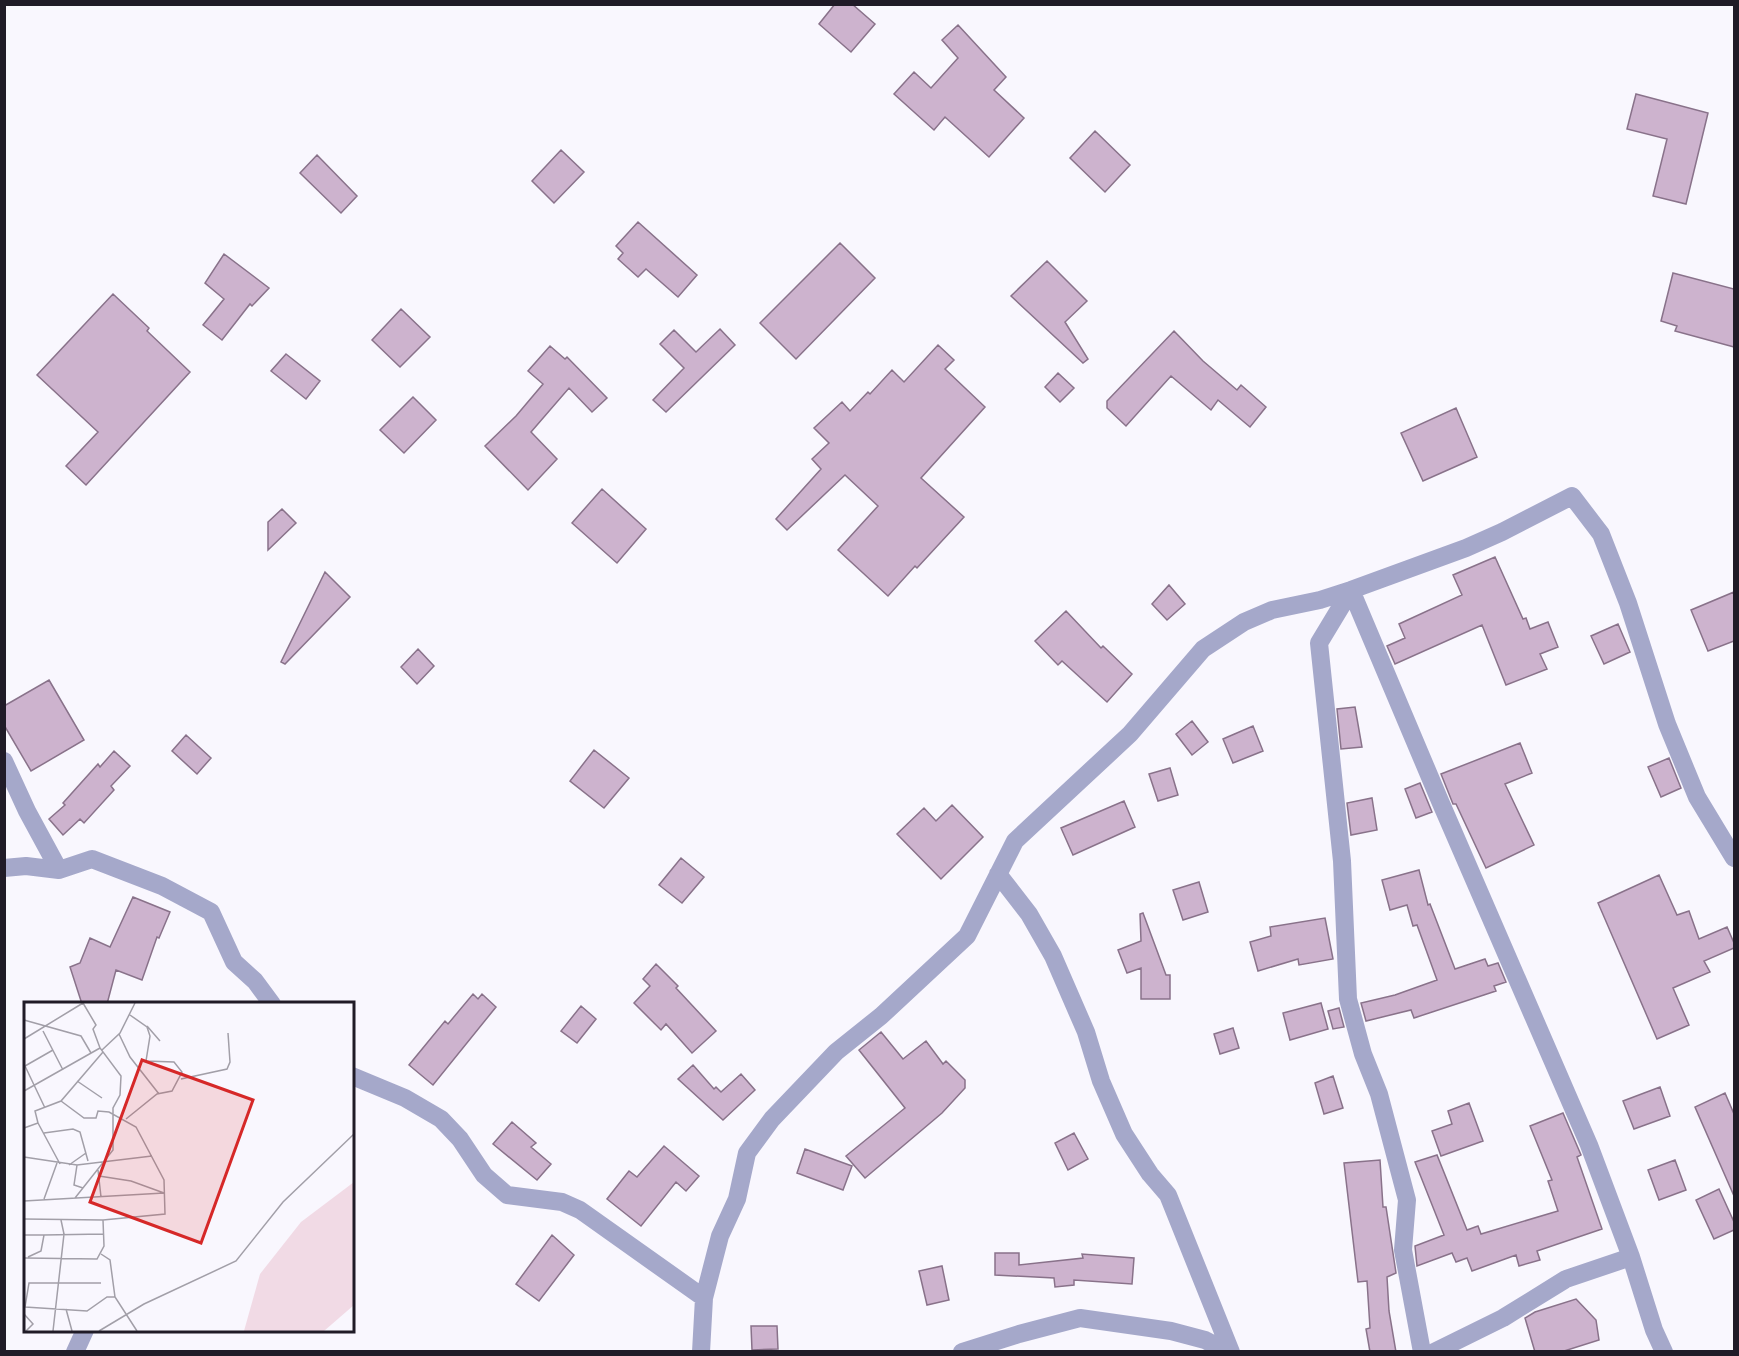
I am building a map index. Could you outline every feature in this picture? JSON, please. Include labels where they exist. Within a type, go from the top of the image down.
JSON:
[{"type":"street","points":[[701,1352],[704,1298],[720,1236],[737,1199],[747,1153],[772,1119],[836,1052],[881,1016],[967,936],[1015,841],[1130,734],[1203,649],[1244,622],[1272,610],[1320,600],[1351,590],[1475,544],[1572,496],[1601,534],[1628,603],[1667,724],[1697,796],[1734,858]]},
{"type":"street","points":[[1351,590],[1584,1135],[1631,1257],[1654,1330],[1664,1352]]},
{"type":"street","points":[[1351,590],[1319,643],[1342,861],[1348,999],[1363,1054],[1379,1094],[1407,1200],[1403,1250],[1422,1352]]},
{"type":"street","points":[[4,761],[27,811],[59,870]]},
{"type":"street","points":[[4,868],[26,866],[59,870],[92,859],[162,886],[211,912],[234,962],[255,981],[271,1002]]},
{"type":"street","points":[[998,874],[1029,914],[1053,956],[1086,1032],[1101,1081],[1124,1134],[1150,1174],[1168,1195],[1230,1352]]},
{"type":"street","points":[[354,1077],[405,1098],[441,1119],[460,1139],[484,1175],[507,1195],[562,1203],[580,1210],[704,1298]]},
{"type":"street","points":[[1434,1352],[1503,1318],[1566,1279],[1631,1257]]},
{"type":"street","points":[[962,1352],[1080,1318],[1171,1332],[1205,1340],[1230,1352]]},
{"type":"street","points":[[75,1352],[84,1332]]},
{"type":"building","points":[[835,4],[852,4],[875,24],[851,52],[819,24]]},
{"type":"building","points":[[958,25],[1006,77],[994,90],[1024,118],[989,157],[945,117],[934,130],[894,94],[914,72],[931,88],[958,58],[942,40]]},
{"type":"building","points":[[1636,94],[1708,113],[1686,204],[1653,196],[1667,139],[1627,129]]},
{"type":"building","points":[[1095,131],[1130,165],[1105,192],[1070,158]]},
{"type":"building","points":[[561,150],[584,172],[554,203],[532,181]]},
{"type":"building","points":[[317,155],[357,196],[341,213],[300,173]]},
{"type":"building","points":[[638,222],[697,275],[678,297],[646,269],[638,277],[618,259],[623,253],[616,246]]},
{"type":"building","points":[[840,243],[875,278],[796,359],[760,323]]},
{"type":"building","points":[[224,254],[269,288],[252,306],[250,304],[222,340],[203,325],[224,299],[205,283]]},
{"type":"building","points":[[1047,261],[1087,301],[1065,322],[1088,359],[1083,363],[1011,296]]},
{"type":"building","points":[[1673,273],[1734,289],[1734,347],[1675,331],[1677,326],[1661,321]]},
{"type":"building","points":[[113,294],[190,372],[86,485],[66,466],[98,432],[37,375]]},
{"type":"building","points":[[401,309],[430,337],[400,367],[372,340]]},
{"type":"building","points":[[720,329],[735,345],[666,412],[653,400],[684,368],[660,344],[674,330],[696,352]]},
{"type":"building","points":[[1174,331],[1203,361],[1237,390],[1241,385],[1266,407],[1250,427],[1218,400],[1211,410],[1171,376],[1126,426],[1107,408],[1107,401]]},
{"type":"building","points":[[938,345],[954,360],[945,369],[985,407],[921,478],[964,517],[888,596],[838,550],[878,506],[845,475],[787,530],[776,519],[821,469],[812,459],[829,443],[814,428],[842,402],[850,411],[868,392],[870,394],[892,370],[904,382]]},
{"type":"building","points":[[550,346],[565,359],[567,357],[607,398],[592,412],[569,388],[531,432],[557,459],[528,490],[485,446],[516,416],[543,384],[528,371]]},
{"type":"building","points":[[286,354],[320,381],[306,399],[271,371]]},
{"type":"building","points":[[1058,373],[1074,388],[1060,402],[1045,387]]},
{"type":"building","points":[[413,397],[436,420],[404,453],[380,430]]},
{"type":"building","points":[[1456,408],[1477,457],[1423,481],[1401,433]]},
{"type":"building","points":[[602,489],[646,529],[617,563],[572,523]]},
{"type":"building","points":[[282,509],[296,523],[268,550],[268,522]]},
{"type":"building","points":[[1495,557],[1523,619],[1526,618],[1530,629],[1548,622],[1558,647],[1540,654],[1547,669],[1506,685],[1482,625],[1395,664],[1387,646],[1405,638],[1399,624],[1462,595],[1453,575]]},
{"type":"building","points":[[325,572],[350,597],[285,664],[281,662]]},
{"type":"building","points":[[1169,585],[1185,604],[1167,620],[1152,604]]},
{"type":"building","points":[[1734,592],[1734,641],[1708,651],[1691,610]]},
{"type":"building","points":[[1066,611],[1101,648],[1103,646],[1132,674],[1107,702],[1062,661],[1058,665],[1035,641]]},
{"type":"building","points":[[1618,624],[1630,652],[1604,664],[1591,636]]},
{"type":"building","points":[[418,649],[434,666],[417,684],[401,667]]},
{"type":"building","points":[[49,680],[84,740],[31,771],[4,725],[4,706]]},
{"type":"building","points":[[1355,707],[1362,747],[1341,749],[1337,709]]},
{"type":"building","points":[[1192,721],[1208,742],[1192,755],[1176,734]]},
{"type":"building","points":[[1253,726],[1263,751],[1233,763],[1223,739]]},
{"type":"building","points":[[186,735],[211,758],[197,774],[172,751]]},
{"type":"building","points":[[1520,743],[1532,773],[1505,784],[1534,845],[1486,868],[1456,804],[1453,804],[1441,774]]},
{"type":"building","points":[[594,750],[629,778],[604,808],[570,781]]},
{"type":"building","points":[[114,751],[130,766],[111,786],[114,790],[84,823],[80,819],[63,835],[49,819],[65,805],[63,803],[98,764],[100,767]]},
{"type":"building","points":[[1669,758],[1681,788],[1661,797],[1648,767]]},
{"type":"building","points":[[1170,768],[1178,795],[1158,801],[1149,774]]},
{"type":"building","points":[[1420,783],[1432,812],[1416,818],[1405,789]]},
{"type":"building","points":[[1372,798],[1377,830],[1351,835],[1347,803]]},
{"type":"building","points":[[1124,801],[1135,827],[1073,855],[1061,828]]},
{"type":"building","points":[[952,805],[983,837],[941,879],[897,834],[924,808],[936,821]]},
{"type":"building","points":[[681,858],[704,877],[682,903],[659,885]]},
{"type":"building","points":[[1419,870],[1428,905],[1430,904],[1455,969],[1485,959],[1488,966],[1498,963],[1506,982],[1494,986],[1496,991],[1414,1018],[1411,1010],[1366,1021],[1361,1003],[1395,995],[1437,980],[1417,925],[1413,926],[1407,905],[1390,910],[1382,880]]},
{"type":"building","points":[[1659,875],[1677,915],[1689,911],[1699,939],[1727,927],[1734,948],[1704,961],[1710,972],[1673,988],[1689,1025],[1657,1039],[1598,903]]},
{"type":"building","points":[[1199,882],[1208,912],[1183,920],[1173,890]]},
{"type":"building","points":[[133,897],[170,912],[159,938],[157,937],[142,980],[116,970],[108,1002],[81,1002],[70,967],[80,963],[90,938],[110,947]]},
{"type":"building","points":[[1143,913],[1166,975],[1170,975],[1170,999],[1141,999],[1141,968],[1127,973],[1118,950],[1141,941],[1140,914]]},
{"type":"building","points":[[1325,918],[1333,959],[1299,965],[1298,959],[1258,971],[1250,942],[1271,936],[1270,927]]},
{"type":"building","points":[[656,964],[716,1031],[692,1053],[666,1024],[661,1030],[634,1003],[650,986],[643,979]]},
{"type":"building","points":[[473,994],[478,999],[482,994],[496,1007],[433,1085],[409,1065],[445,1021],[448,1024]]},
{"type":"building","points":[[1321,1003],[1328,1029],[1290,1040],[1283,1013]]},
{"type":"building","points":[[581,1006],[596,1019],[577,1043],[561,1031]]},
{"type":"building","points":[[1339,1008],[1344,1027],[1333,1029],[1328,1011]]},
{"type":"building","points":[[1233,1028],[1239,1048],[1220,1054],[1214,1034]]},
{"type":"building","points":[[881,1032],[903,1059],[926,1041],[943,1064],[946,1061],[965,1080],[965,1088],[942,1113],[865,1178],[846,1156],[905,1108],[859,1050]]},
{"type":"building","points":[[693,1065],[714,1089],[716,1087],[721,1092],[741,1074],[755,1090],[723,1120],[678,1079]]},
{"type":"building","points":[[1333,1076],[1343,1108],[1324,1114],[1315,1083]]},
{"type":"building","points":[[1660,1087],[1670,1116],[1634,1129],[1623,1101]]},
{"type":"building","points":[[1725,1093],[1734,1114],[1734,1196],[1695,1107]]},
{"type":"building","points":[[1469,1103],[1483,1141],[1441,1156],[1432,1131],[1452,1124],[1448,1111]]},
{"type":"building","points":[[1563,1113],[1581,1155],[1577,1157],[1602,1229],[1537,1251],[1540,1260],[1519,1266],[1516,1255],[1472,1271],[1467,1258],[1456,1262],[1452,1253],[1417,1266],[1415,1246],[1444,1235],[1415,1162],[1437,1155],[1467,1230],[1478,1226],[1481,1234],[1558,1211],[1548,1181],[1552,1180],[1530,1126]]},
{"type":"building","points":[[512,1122],[536,1143],[531,1147],[551,1164],[537,1180],[493,1144]]},
{"type":"building","points":[[1074,1133],[1088,1159],[1068,1170],[1055,1143]]},
{"type":"building","points":[[664,1146],[699,1176],[686,1191],[676,1182],[641,1226],[607,1199],[629,1171],[637,1177]]},
{"type":"building","points":[[805,1149],[852,1166],[843,1190],[797,1173]]},
{"type":"building","points":[[1380,1160],[1383,1207],[1386,1207],[1396,1273],[1387,1277],[1389,1311],[1396,1352],[1370,1352],[1366,1329],[1370,1328],[1367,1281],[1358,1282],[1344,1163]]},
{"type":"building","points":[[1675,1160],[1686,1190],[1659,1200],[1648,1170]]},
{"type":"building","points":[[1719,1189],[1734,1222],[1734,1230],[1714,1239],[1696,1200]]},
{"type":"building","points":[[552,1235],[574,1255],[539,1301],[516,1284]]},
{"type":"building","points":[[995,1253],[1019,1253],[1019,1265],[1083,1258],[1082,1254],[1134,1258],[1132,1284],[1074,1280],[1074,1285],[1055,1287],[1054,1278],[995,1275]]},
{"type":"building","points":[[942,1266],[949,1300],[927,1305],[919,1271]]},
{"type":"building","points":[[1576,1299],[1596,1320],[1599,1340],[1561,1352],[1535,1352],[1525,1318],[1535,1312]]},
{"type":"building","points":[[751,1326],[777,1326],[778,1349],[752,1350]]}]
